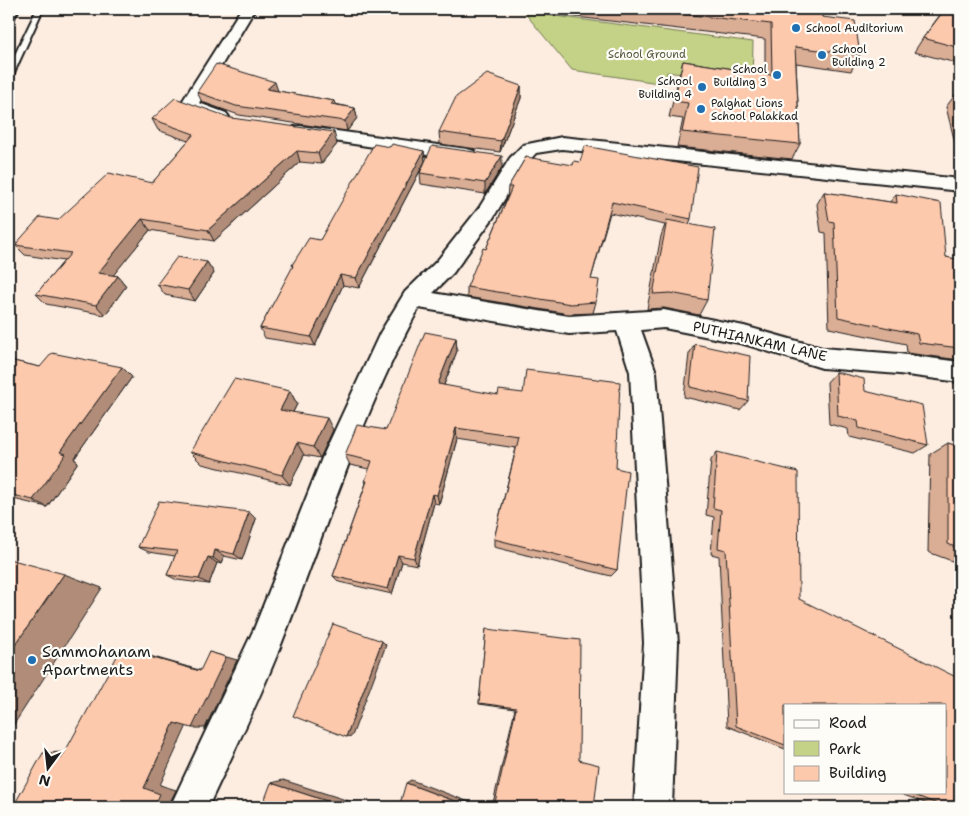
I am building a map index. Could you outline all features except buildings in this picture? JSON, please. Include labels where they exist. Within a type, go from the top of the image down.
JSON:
[{"type":"street","points":[[236,122],[189,105],[248,9]]},
{"type":"street","points":[[284,129],[501,160],[530,149],[562,143],[960,185]]},
{"type":"street","points":[[189,807],[267,638],[336,458],[389,340],[413,298],[445,267],[486,212],[501,160]]},
{"type":"street","name":"PUTHIANKAM LANE","points":[[413,298],[569,325],[664,319],[744,335],[822,358],[900,364],[960,372]]},
{"type":"street","points":[[626,320],[643,372],[661,643],[653,807]]},
{"type":"lane","points":[[9,22],[16,9]]},
{"type":"lane","points":[[9,75],[40,9]]},
{"type":"green space","name":"School Ground","points":[[524,12],[753,42],[752,84],[667,72],[665,84],[572,70]]},
{"type":"place","name":"School Auditorium","points":[[796,28]]},
{"type":"place","name":"School Building 2","points":[[822,55]]},
{"type":"place","name":"School Building 3","points":[[777,75]]},
{"type":"place","name":"School Building 4","points":[[702,87]]},
{"type":"place","name":"Palghat Lions School Palakkad","points":[[701,109]]},
{"type":"place","name":"Sammohanam Apartments","points":[[32,660]]}]
